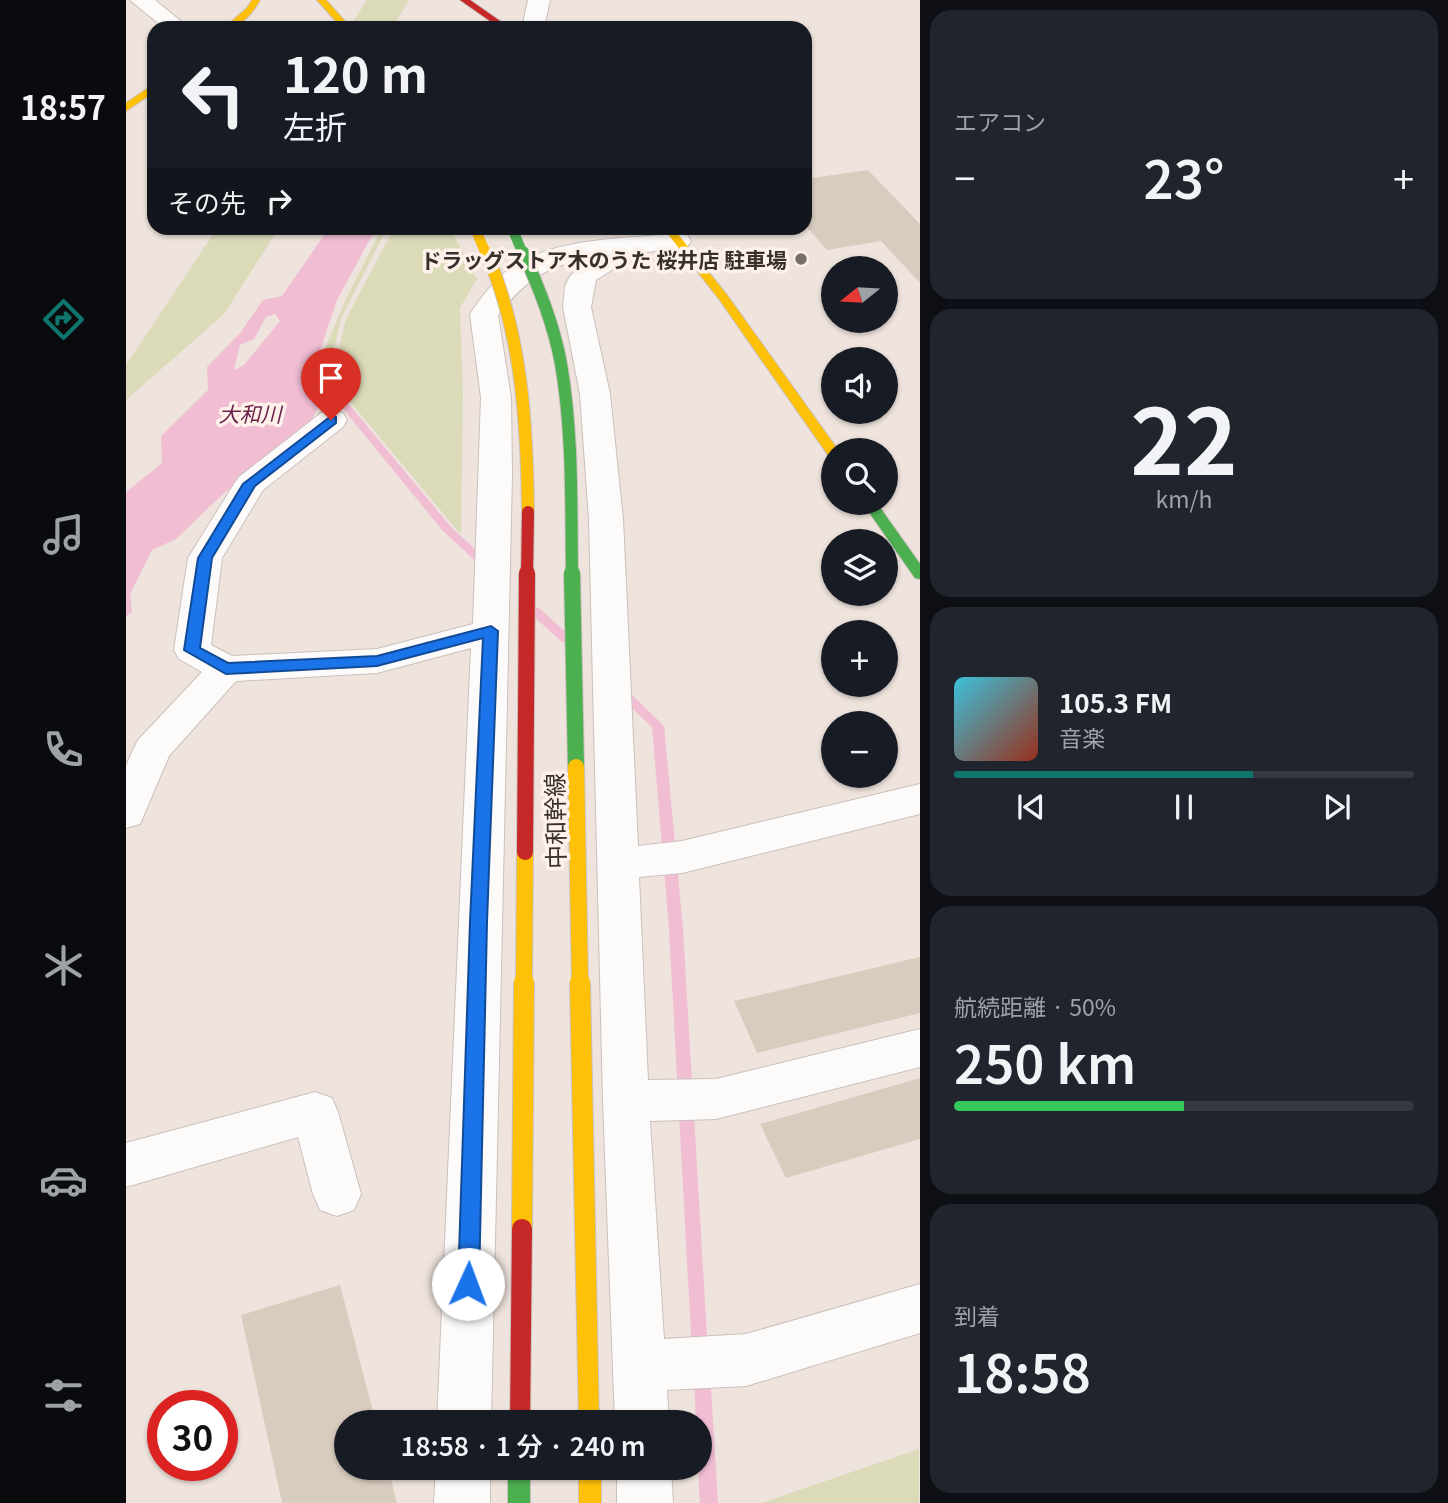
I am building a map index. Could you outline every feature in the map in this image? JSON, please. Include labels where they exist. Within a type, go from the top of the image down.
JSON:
[{"type":"main road","points":[[237,21],[250,10],[256,0]]},
{"type":"main road","points":[[321,0],[340,21]]},
{"type":"main road","points":[[464,0],[497,21]]},
{"type":"main road","points":[[126,108],[147,92]]},
{"type":"main road","name":"中和幹線","points":[[479,235],[508,305],[522,367],[528,461],[520,1410]]},
{"type":"main road","name":"中和幹線","points":[[515,235],[544,300],[561,365],[570,457],[589,1410]]},
{"type":"main road","points":[[674,235],[723,297],[823,438]]},
{"type":"main road","points":[[878,515],[919,575]]},
{"type":"main road","points":[[519,1480],[519,1503]]},
{"type":"main road","points":[[590,1480],[590,1503]]},
{"type":"street","points":[[141,0],[169,21]]},
{"type":"street","points":[[534,21],[539,0]]},
{"type":"street","points":[[642,1410],[626,1101],[606,519],[595,394],[577,307],[579,286],[584,276],[597,265],[670,235]]},
{"type":"street","points":[[464,1410],[478,922],[491,631],[496,398],[484,314],[519,275],[551,258],[601,248],[634,248]]},
{"type":"street","points":[[331,420],[250,484],[205,558],[192,650],[226,669],[377,661],[491,631]]},
{"type":"street","points":[[126,813],[152,750],[226,669]]},
{"type":"street","points":[[618,864],[682,857],[919,799]]},
{"type":"street","points":[[626,1101],[716,1099],[919,1048]]},
{"type":"street","points":[[126,1165],[315,1112],[337,1194]]},
{"type":"street","points":[[640,1366],[746,1360],[919,1308]]},
{"type":"street","points":[[462,1503],[463,1480]]},
{"type":"street","points":[[644,1480],[645,1503]]},
{"type":"green space","points":[[367,0],[409,0],[397,21],[354,21]]},
{"type":"green space","points":[[212,235],[275,235],[224,314],[126,400],[126,365]]},
{"type":"green space","points":[[378,235],[383,235],[341,319],[331,363],[338,351],[346,319],[390,235],[454,235],[477,279],[460,308],[463,392],[461,535],[327,374],[330,367],[325,349],[346,299]]},
{"type":"green space","points":[[919,1449],[919,1503],[761,1503]]},
{"type":"water","name":"大和川","points":[[324,235],[372,235],[337,300],[317,359],[322,372],[318,407],[309,425],[223,494],[176,539],[152,550],[130,594],[132,612],[126,616],[126,492],[162,463],[161,436],[208,390],[207,367],[241,332],[263,300],[282,296]],"holes":[[[275,314],[280,321],[244,365],[234,370],[240,345],[254,339],[266,317]]]},
{"type":"building","points":[[868,170],[920,224],[920,283],[898,256],[881,241],[827,250],[812,233],[812,178]]},
{"type":"building","points":[[920,957],[920,1013],[757,1053],[734,1001]]},
{"type":"building","points":[[920,1078],[920,1139],[786,1178],[760,1124]]},
{"type":"building","points":[[340,1285],[373,1410],[334,1410],[334,1480],[391,1480],[397,1503],[282,1503],[241,1315]]},
{"type":"waterway","points":[[308,370],[334,392],[447,529],[486,565]]},
{"type":"waterway","points":[[535,611],[566,639]]},
{"type":"waterway","points":[[620,690],[658,726],[676,929],[700,1353]]},
{"type":"waterway","points":[[702,1372],[709,1503]]},
{"type":"traffic: fast","points":[[515,235],[544,300],[561,364],[570,457],[576,767]]},
{"type":"traffic: fast","points":[[878,515],[920,575]]},
{"type":"traffic: fast","points":[[519,1480],[519,1503]]},
{"type":"traffic: slow","points":[[237,21],[250,10],[256,0]]},
{"type":"traffic: slow","points":[[321,0],[340,21]]},
{"type":"traffic: slow","points":[[126,108],[147,92]]},
{"type":"traffic: slow","points":[[478,235],[490,262],[512,331],[523,402],[528,512]]},
{"type":"traffic: slow","points":[[674,235],[723,297],[823,438]]},
{"type":"traffic: slow","points":[[576,767],[589,1410]]},
{"type":"traffic: slow","points":[[522,1229],[525,852]]},
{"type":"traffic: slow","points":[[590,1480],[590,1503]]},
{"type":"traffic: jam","points":[[464,0],[496,21]]},
{"type":"traffic: jam","points":[[525,852],[528,512]]},
{"type":"traffic: jam","points":[[520,1410],[522,1229]]},
{"type":"place","name":"ドラッグストア木のうた 桜井店 駐車場","points":[[801,259]]},
{"type":"route","points":[[331,420],[250,484],[205,558],[192,650],[226,669],[377,661],[439,642],[491,631],[478,922],[468,1284]]}]
